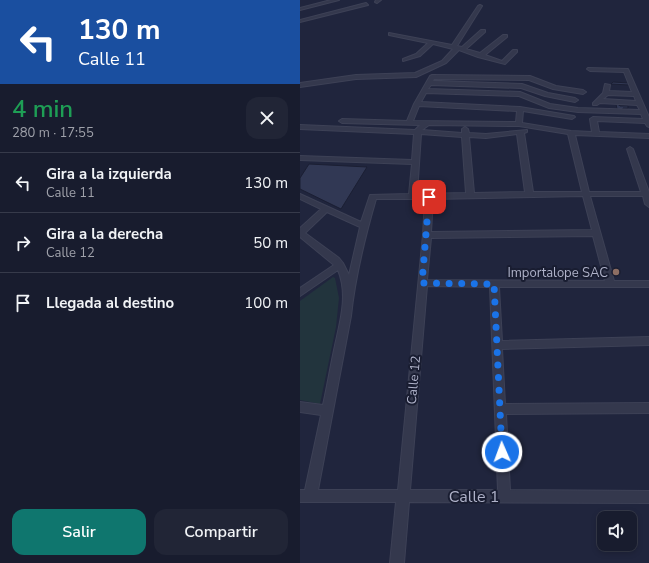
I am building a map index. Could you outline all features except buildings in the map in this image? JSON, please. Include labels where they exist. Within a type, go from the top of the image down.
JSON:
[{"type":"street","points":[[300,9],[336,0]]},
{"type":"street","points":[[300,21],[366,4]]},
{"type":"street","points":[[458,49],[480,6]]},
{"type":"street","points":[[310,14],[315,18]]},
{"type":"street","points":[[300,85],[356,77],[416,74],[444,62],[458,49],[482,31]]},
{"type":"street","points":[[391,34],[458,49],[503,63],[515,51]]},
{"type":"street","points":[[480,56],[505,36]]},
{"type":"street","points":[[405,60],[415,57],[431,43]]},
{"type":"street","points":[[590,69],[626,70],[648,122],[593,119]]},
{"type":"street","points":[[409,123],[417,104],[432,77],[530,78],[555,88],[583,92]]},
{"type":"street","points":[[479,93],[480,77]]},
{"type":"street","points":[[429,83],[522,86],[547,95],[575,100]]},
{"type":"street","points":[[590,110],[606,93],[607,85]]},
{"type":"street","points":[[424,91],[523,95],[538,103],[549,106],[590,110],[643,112]]},
{"type":"street","points":[[606,93],[636,94]]},
{"type":"street","points":[[598,102],[640,103]]},
{"type":"street","points":[[417,104],[520,109],[572,117]]},
{"type":"street","points":[[519,124],[520,109]]},
{"type":"street","points":[[590,110],[596,133]]},
{"type":"street","points":[[300,120],[519,124],[571,133],[649,136]]},
{"type":"street","points":[[464,122],[470,196]]},
{"type":"street","points":[[413,196],[418,131],[422,126],[428,123]]},
{"type":"street","points":[[300,127],[418,131],[486,136],[541,128]]},
{"type":"street","points":[[520,132],[529,194]]},
{"type":"street","points":[[571,133],[611,285]]},
{"type":"street","points":[[630,149],[647,194],[649,204]]},
{"type":"street","points":[[300,159],[416,162]]},
{"type":"street","points":[[305,496],[327,411],[349,294],[364,226],[373,197],[529,194],[647,194]]},
{"type":"street","points":[[300,196],[364,226]]},
{"type":"street","name":"Calle 12","points":[[396,563],[427,235],[429,197]]},
{"type":"street","points":[[326,209],[300,233],[340,265],[345,277],[349,294]]},
{"type":"street","points":[[427,235],[597,233]]},
{"type":"street","points":[[300,293],[340,265]]},
{"type":"street","points":[[422,283],[649,284]]},
{"type":"street","points":[[494,284],[504,496]]},
{"type":"street","points":[[497,345],[649,341]]},
{"type":"street","points":[[300,407],[327,411]]},
{"type":"street","points":[[500,409],[649,408]]},
{"type":"street","name":"Calle 1","points":[[305,496],[649,497]]},
{"type":"shaded area","points":[[333,277],[335,278],[339,298],[336,327],[320,404],[300,400],[300,301]]},
{"type":"place","name":"Importalope SAC","points":[[616,272]]},
{"type":"route","points":[[429,197],[422,283],[494,284],[502,452]]}]
